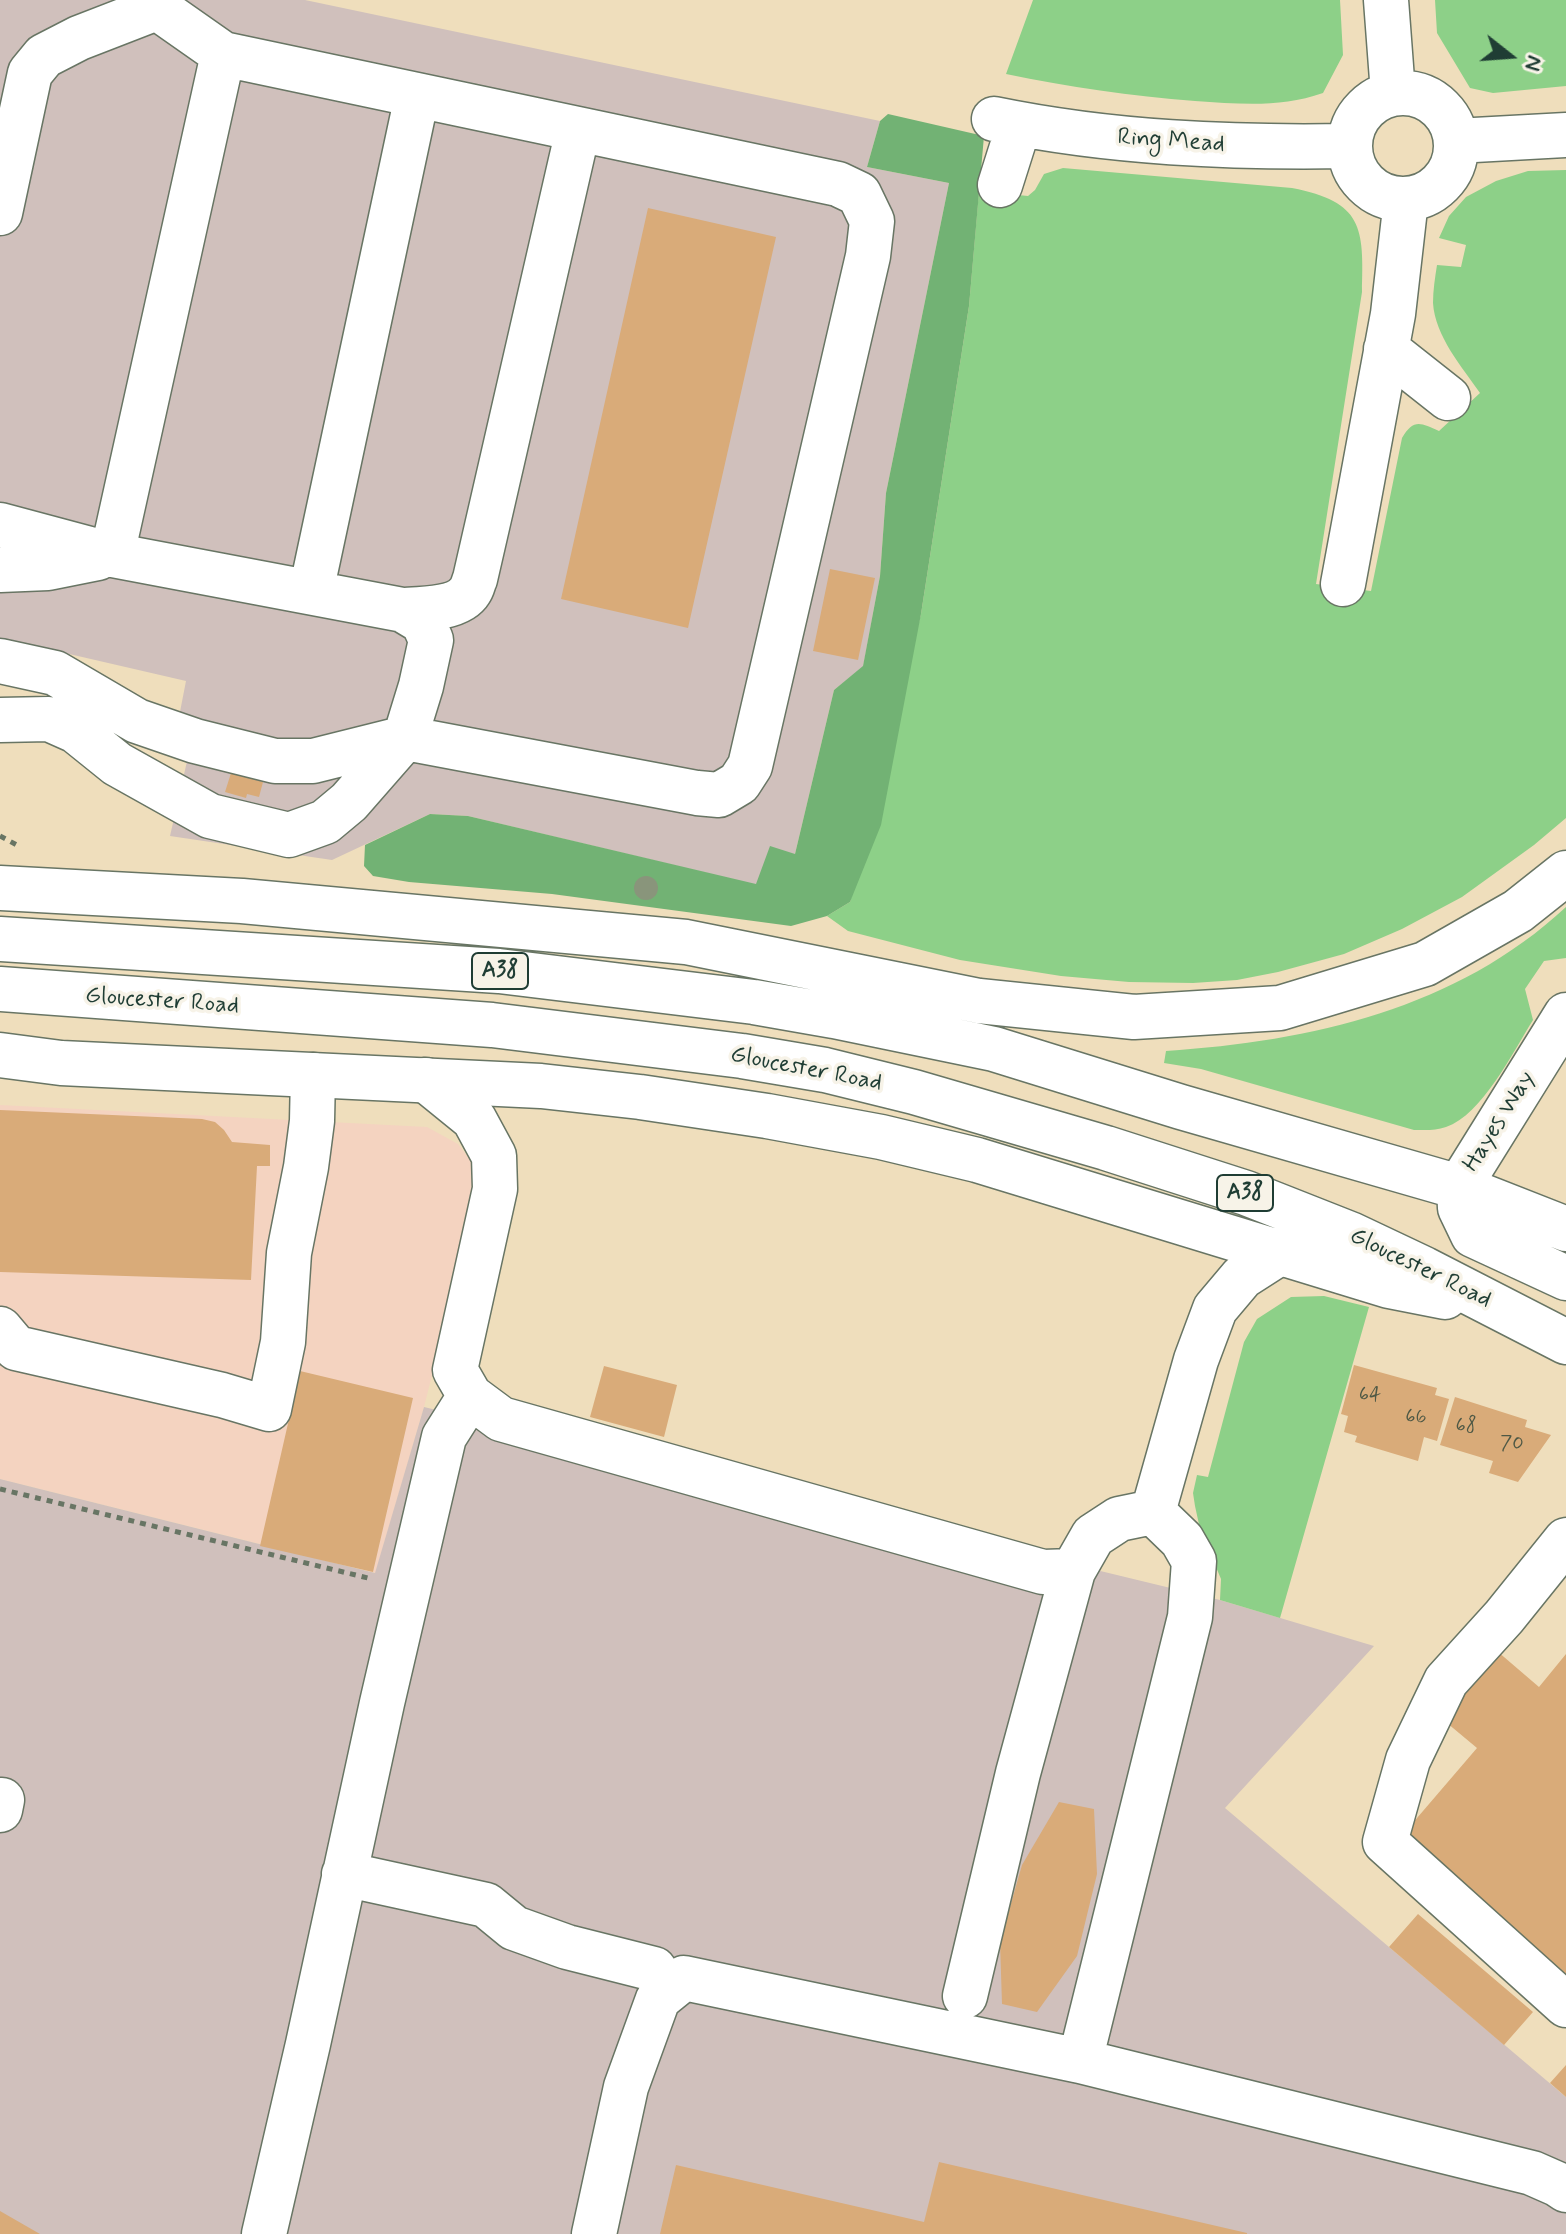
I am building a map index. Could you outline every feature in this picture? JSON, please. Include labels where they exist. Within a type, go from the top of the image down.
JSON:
[{"type":"main road","points":[[1386,0],[1393,93]]},
{"type":"main road","points":[[0,213],[30,73],[44,56],[152,4],[223,54],[838,184],[859,194],[872,221],[868,256],[750,766],[739,783],[719,795],[405,738],[313,761],[275,761],[195,741],[137,721],[55,673],[0,661]]},
{"type":"main road","points":[[112,555],[223,54]]},
{"type":"main road","points":[[1393,93],[1410,93],[1427,98],[1442,109],[1452,124],[1456,141],[1454,162],[1443,181],[1427,194],[1406,200],[1389,198],[1373,191],[1352,163],[1349,146],[1355,122],[1371,103],[1393,93]]},
{"type":"main road","points":[[311,592],[417,96]]},
{"type":"main road","name":"Ring Mead","points":[[1000,185],[1006,122],[1103,137],[1191,145],[1349,146]]},
{"type":"main road","points":[[0,525],[112,555],[403,610],[438,608],[470,593],[578,130]]},
{"type":"main road","points":[[1456,141],[1566,135]]},
{"type":"main road","points":[[1343,584],[1393,314],[1406,200]]},
{"type":"main road","points":[[1386,349],[1448,398]]},
{"type":"main road","points":[[0,570],[48,568],[112,555]]},
{"type":"main road","points":[[0,703],[10,703],[76,731],[117,764],[210,816],[289,835],[325,822],[349,802],[405,738],[431,640],[423,622],[403,610]]},
{"type":"main road","points":[[0,720],[49,719]]},
{"type":"main road","points":[[0,867],[18,890],[242,901],[686,942],[979,1001],[1134,1017],[1280,1008],[1425,964],[1518,911],[1566,873]]},
{"type":"main road","name":"A38","points":[[0,939],[514,973],[754,1002],[834,1016],[994,1049],[1459,1187],[1566,1229]]},
{"type":"main road","name":"Gloucester Road","points":[[0,989],[492,1025],[660,1045],[825,1070],[980,1111],[1175,1169],[1260,1199],[1350,1234],[1566,1342]]},
{"type":"main road","name":"Hayes Way","points":[[1459,1187],[1566,1015]]},
{"type":"main road","points":[[0,1055],[61,1063],[541,1086],[767,1116],[881,1137],[977,1160],[1389,1286],[1498,1307]]},
{"type":"main road","points":[[0,1068],[61,1063]]},
{"type":"main road","points":[[0,1329],[16,1348],[222,1395],[269,1409],[283,1342],[289,1253],[312,1121],[313,1075]]},
{"type":"main road","points":[[426,1080],[474,1119],[494,1156],[495,1189],[455,1370],[470,1396],[501,1419],[1043,1572],[1073,1571]]},
{"type":"main road","points":[[1459,1187],[1460,1208],[1473,1235],[1566,1278]]},
{"type":"main road","points":[[1153,1512],[1196,1360],[1215,1309],[1242,1277],[1281,1252]]},
{"type":"main road","points":[[264,2234],[444,1437],[470,1396]]},
{"type":"main road","points":[[965,1996],[1018,1773],[1073,1571],[1093,1536],[1119,1519],[1153,1512]]},
{"type":"main road","points":[[1080,2061],[1190,1617],[1194,1561],[1182,1540],[1153,1512]]},
{"type":"main road","points":[[1566,1540],[1504,1617],[1446,1681],[1408,1760],[1385,1842],[1566,2005]]},
{"type":"main road","points":[[344,1874],[486,1905],[514,1928],[567,1947],[654,1969],[668,1990]]},
{"type":"main road","points":[[594,2234],[626,2087],[658,1999],[684,1978],[1080,2061],[1532,2173],[1566,2190]]},
{"type":"path","points":[[0,1489],[377,1581]]},
{"type":"shaded area","points":[[0,0],[305,0],[880,121],[867,167],[949,183],[886,493],[880,576],[863,667],[834,690],[795,854],[757,885],[468,816],[430,814],[332,860],[170,836],[195,726],[178,722],[186,681],[0,638]]},
{"type":"shaded area","points":[[0,1105],[427,1127],[458,1144],[481,1179],[424,1407],[376,1573],[0,1479]]},
{"type":"shaded area","points":[[424,1407],[1220,1600],[1374,1646],[1225,1808],[1566,2097],[1566,2234],[0,2234],[0,1479],[375,1573]]},
{"type":"green space","points":[[1033,0],[1340,0],[1343,55],[1323,93],[1292,101],[1260,104],[1147,96],[1006,74]]},
{"type":"green space","points":[[1435,0],[1566,0],[1566,86],[1493,93],[1470,88],[1437,33]]},
{"type":"green space","points":[[888,114],[984,136],[969,306],[921,614],[881,825],[850,902],[827,916],[791,926],[552,894],[373,876],[364,866],[365,845],[430,814],[468,816],[756,884],[770,846],[795,854],[834,690],[863,666],[880,576],[886,493],[949,183],[867,167],[880,121]]},
{"type":"green space","points":[[1063,168],[1292,188],[1333,201],[1346,210],[1359,234],[1362,292],[1316,584],[1371,591],[1402,438],[1418,424],[1439,431],[1480,393],[1450,351],[1435,315],[1433,298],[1437,265],[1461,267],[1466,245],[1439,238],[1449,216],[1466,197],[1496,181],[1528,171],[1566,170],[1566,818],[1462,897],[1402,929],[1344,954],[1237,980],[1129,982],[1061,976],[960,960],[848,931],[827,916],[850,902],[921,614],[969,306],[979,191],[1028,196],[1044,174]]},
{"type":"green space","points":[[1566,907],[1566,958],[1544,961],[1525,989],[1533,1020],[1484,1096],[1472,1110],[1446,1127],[1414,1130],[1201,1069],[1164,1063],[1166,1051],[1275,1039],[1328,1028],[1380,1014],[1430,995],[1478,971],[1523,942]]},
{"type":"green space","points":[[1324,1296],[1369,1307],[1280,1618],[1220,1600],[1221,1579],[1200,1529],[1193,1493],[1197,1475],[1208,1477],[1244,1342],[1257,1319],[1291,1297]]},
{"type":"building","points":[[648,208],[776,237],[688,628],[561,599]]},
{"type":"building","points":[[830,569],[875,578],[858,660],[813,651]]},
{"type":"building","points":[[231,773],[263,782],[259,797],[247,794],[246,798],[225,792]]},
{"type":"building","points":[[0,1110],[202,1119],[215,1122],[232,1142],[270,1145],[270,1166],[257,1166],[251,1280],[0,1272]]},
{"type":"building","points":[[1354,1365],[1437,1388],[1435,1395],[1449,1399],[1437,1441],[1424,1437],[1418,1461],[1355,1442],[1357,1436],[1344,1432],[1348,1416],[1341,1414]]},
{"type":"building","points":[[604,1366],[677,1385],[664,1437],[590,1417]]},
{"type":"building","points":[[300,1371],[413,1398],[373,1572],[260,1546]]},
{"type":"building","points":[[1455,1397],[1527,1420],[1525,1427],[1551,1435],[1518,1482],[1489,1473],[1493,1461],[1440,1445]]},
{"type":"building","points":[[1497,1651],[1539,1687],[1566,1654],[1566,1981],[1399,1839],[1477,1748],[1441,1718]]},
{"type":"building","points":[[1059,1802],[1094,1809],[1097,1874],[1077,1956],[1037,2012],[1002,2004],[1000,1942],[1022,1865]]},
{"type":"building","points":[[1418,1914],[1533,2012],[1504,2045],[1389,1947]]},
{"type":"building","points":[[1566,2065],[1566,2097],[1550,2083]]},
{"type":"building","points":[[939,2162],[1247,2234],[660,2234],[676,2165],[924,2222]]},
{"type":"building","points":[[0,2211],[40,2234],[0,2234]]}]
